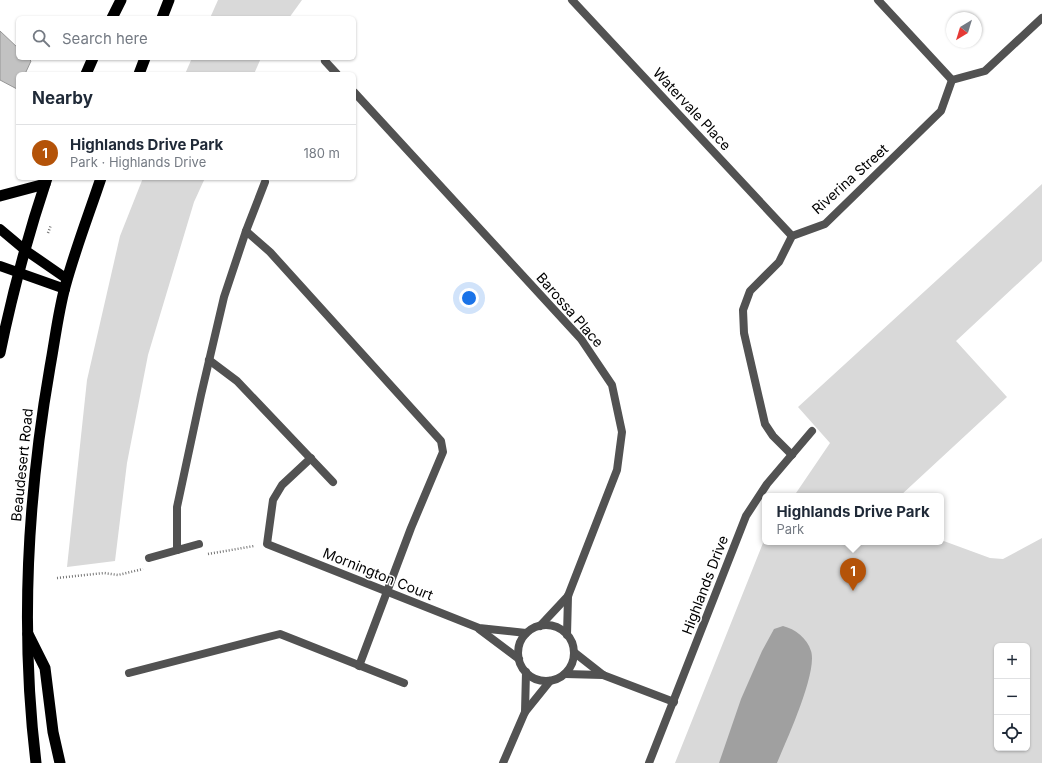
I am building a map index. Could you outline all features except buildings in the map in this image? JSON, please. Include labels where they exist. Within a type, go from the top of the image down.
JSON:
[{"type":"highway","points":[[113,16],[121,0]]},
{"type":"highway","points":[[163,16],[169,0]]},
{"type":"highway","points":[[87,72],[92,60]]},
{"type":"highway","points":[[140,72],[144,60]]},
{"type":"highway","name":"Beaudesert Road","points":[[36,763],[29,704],[26,630],[28,556],[34,475],[41,419],[66,284],[100,180]]},
{"type":"highway","points":[[0,196],[46,181]]},
{"type":"highway","points":[[0,353],[10,306],[46,181]]},
{"type":"highway","points":[[26,630],[45,668],[53,732],[60,763]]},
{"type":"main road","points":[[0,229],[66,284]]},
{"type":"main road","points":[[0,266],[19,273],[66,284]]},
{"type":"street","name":"Watervale Place","points":[[572,0],[792,236]]},
{"type":"street","points":[[878,0],[952,80],[985,71],[1042,18]]},
{"type":"street","points":[[325,61],[335,72]]},
{"type":"street","name":"Riverina Street","points":[[792,236],[825,224],[936,117],[941,111],[952,80]]},
{"type":"street","name":"Barossa Place","points":[[356,94],[581,339],[612,385],[622,432],[617,470],[568,596],[567,635]]},
{"type":"street","points":[[177,550],[177,507],[224,297],[265,182]]},
{"type":"street","points":[[246,232],[270,252],[441,441],[443,452],[411,528],[359,666]]},
{"type":"street","points":[[792,236],[779,262],[750,291],[744,310],[744,333],[765,424],[773,436],[792,455]]},
{"type":"street","points":[[209,360],[237,381],[333,482]]},
{"type":"street","name":"Highlands Drive","points":[[649,763],[746,516],[767,484],[812,431]]},
{"type":"street","name":"Mornington Court","points":[[311,458],[282,485],[273,500],[266,544],[479,628],[526,634]]},
{"type":"street","points":[[148,558],[199,544]]},
{"type":"street","name":"Barossa Place","points":[[540,626],[568,596]]},
{"type":"street","points":[[525,712],[526,672],[519,659],[518,650],[521,641],[526,634],[540,626],[550,625],[560,628],[573,643],[575,653],[570,668],[565,674],[550,681],[541,681],[526,672]]},
{"type":"street","name":"Mornington Court","points":[[479,628],[519,659]]},
{"type":"street","points":[[129,673],[280,634],[404,683]]},
{"type":"street","points":[[575,653],[603,675],[674,702]]},
{"type":"street","points":[[565,674],[603,675]]},
{"type":"street","points":[[504,763],[525,712],[550,681]]},
{"type":"path","points":[[48,233],[50,225]]},
{"type":"shaded area","points":[[218,0],[302,0],[290,16],[211,16]]},
{"type":"shaded area","points":[[191,60],[260,60],[255,72],[186,72]]},
{"type":"shaded area","points":[[142,180],[204,180],[194,202],[148,355],[127,463],[115,561],[67,567],[87,380],[120,236]]},
{"type":"shaded area","points":[[1042,184],[1042,261],[956,341],[1007,397],[903,493],[796,493],[830,443],[798,407]]},
{"type":"shaded area","points":[[1042,538],[1042,763],[675,763],[762,545],[944,545],[944,541],[990,558],[1003,559]]},
{"type":"shaded area","points":[[783,626],[792,629],[804,638],[811,651],[812,661],[806,690],[777,763],[719,763],[741,699],[762,651],[774,629]]},
{"type":"place","name":"Highlands Drive Park","points":[[853,591]]}]
